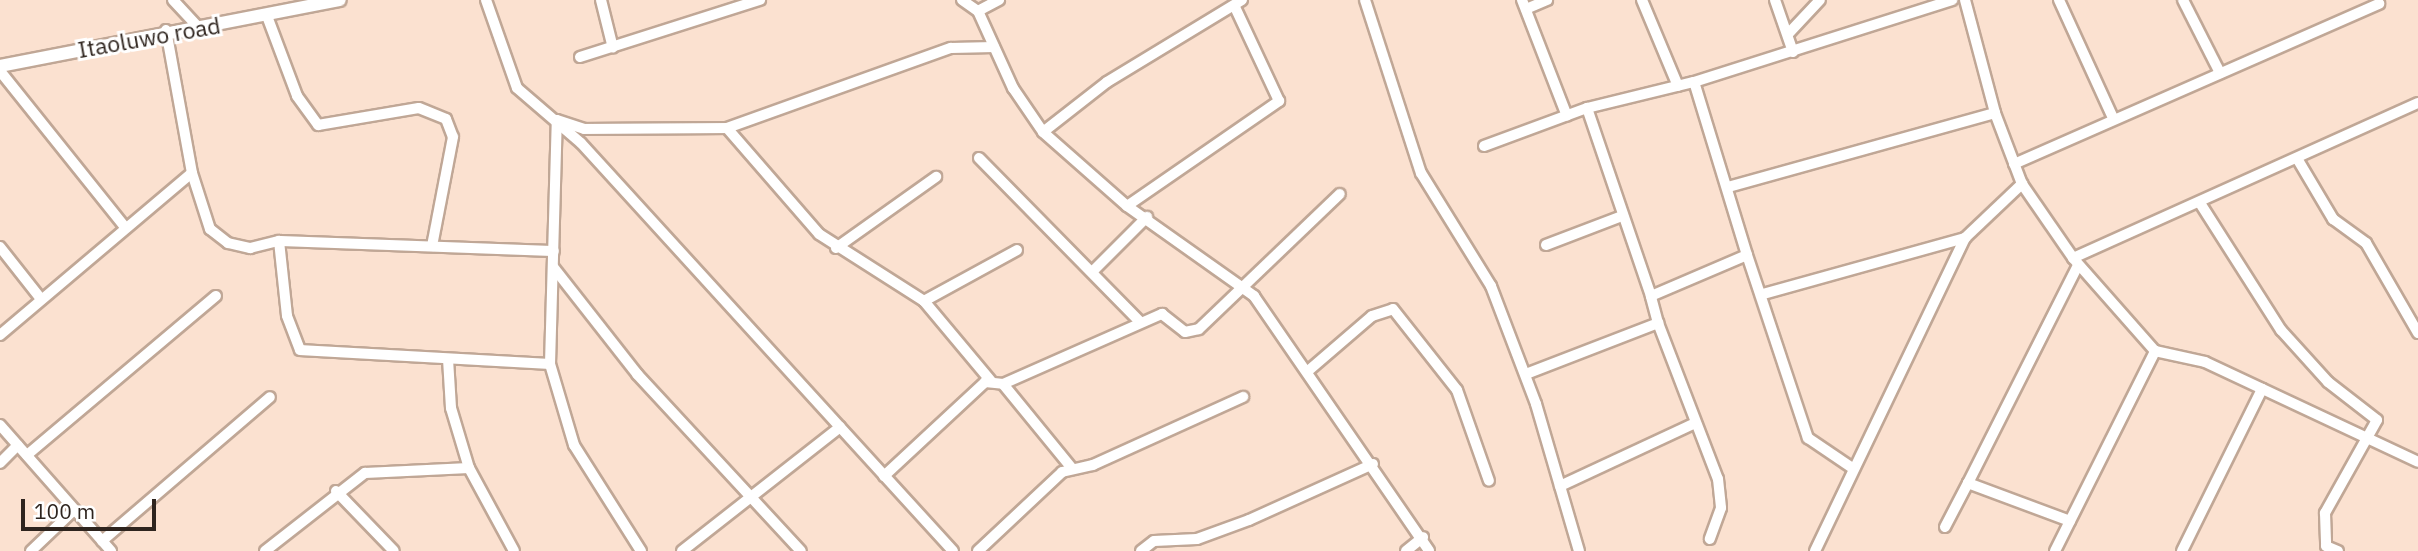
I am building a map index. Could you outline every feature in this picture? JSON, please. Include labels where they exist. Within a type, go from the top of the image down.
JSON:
[{"type":"street","points":[[173,0],[198,27]]},
{"type":"street","name":"Itaoluwo road","points":[[0,69],[166,30],[267,16],[340,0]]},
{"type":"street","points":[[486,0],[517,88],[557,120],[953,551]]},
{"type":"street","points":[[601,0],[613,48]]},
{"type":"street","points":[[580,57],[760,0]]},
{"type":"street","points":[[962,0],[978,11],[994,47],[1043,132],[1128,206],[1244,286],[1373,464],[1423,537],[1429,551]]},
{"type":"street","points":[[978,11],[999,0]]},
{"type":"street","points":[[1365,0],[1421,173],[1491,286],[1525,374],[1579,551]]},
{"type":"street","points":[[1548,0],[1524,5],[1567,116]]},
{"type":"street","points":[[1643,0],[1678,86]]},
{"type":"street","points":[[1776,0],[1789,33],[1793,52]]},
{"type":"street","points":[[1789,33],[1820,0]]},
{"type":"street","points":[[1484,146],[1587,108],[1694,82],[1952,0]]},
{"type":"street","points":[[1965,0],[1994,113],[2022,184],[2075,261],[2155,351],[2205,362],[2418,462]]},
{"type":"street","points":[[2059,0],[2112,116]]},
{"type":"street","points":[[2183,0],[2220,73]]},
{"type":"street","points":[[1043,132],[1107,82],[1238,4],[1279,102],[1128,206]]},
{"type":"street","points":[[2014,164],[2112,116],[2220,73],[2379,4]]},
{"type":"street","points":[[267,16],[297,96],[318,125],[419,108],[446,119],[453,136],[432,246]]},
{"type":"street","points":[[166,30],[192,173],[205,218],[218,235],[250,248],[279,241],[554,251]]},
{"type":"street","points":[[557,120],[584,129],[727,128],[951,48],[994,47]]},
{"type":"street","points":[[0,69],[124,226]]},
{"type":"street","points":[[1694,82],[1747,255],[1763,294],[1808,438],[1854,469]]},
{"type":"street","points":[[1945,527],[2075,261],[2418,103]]},
{"type":"street","points":[[1587,108],[1658,323],[1718,479],[1721,508],[1710,539]]},
{"type":"street","points":[[1728,187],[1994,113]]},
{"type":"street","points":[[557,120],[550,364],[574,445],[641,551]]},
{"type":"street","points":[[727,128],[836,248],[923,301],[991,381],[1003,384],[1070,467]]},
{"type":"street","points":[[979,158],[1139,321]]},
{"type":"street","points":[[2298,160],[2333,219],[2366,243],[2418,333]]},
{"type":"street","points":[[0,335],[124,226],[192,173]]},
{"type":"street","points":[[836,248],[936,177]]},
{"type":"street","points":[[1815,551],[1965,238],[2022,184]]},
{"type":"street","points":[[1003,384],[1139,321],[1162,314],[1194,332],[1339,194]]},
{"type":"street","points":[[2200,203],[2281,330],[2328,382],[2377,420],[2364,438],[2325,513],[2326,546],[2338,551]]},
{"type":"street","points":[[1546,245],[1622,216]]},
{"type":"street","points":[[1093,272],[1147,217]]},
{"type":"street","points":[[1763,294],[1965,238]]},
{"type":"street","points":[[279,241],[294,348],[550,364]]},
{"type":"street","points":[[0,247],[41,299]]},
{"type":"street","points":[[923,301],[1017,250]]},
{"type":"street","points":[[1651,296],[1747,255]]},
{"type":"street","points":[[554,268],[637,374],[751,501],[802,551]]},
{"type":"street","points":[[27,455],[216,296]]},
{"type":"street","points":[[1308,371],[1372,316],[1392,309],[1457,390],[1489,481]]},
{"type":"street","points":[[1525,374],[1658,323]]},
{"type":"street","points":[[2055,551],[2155,351]]},
{"type":"street","points":[[449,359],[451,408],[469,468],[514,551]]},
{"type":"street","points":[[884,477],[991,381]]},
{"type":"street","points":[[2182,551],[2262,389]]},
{"type":"street","points":[[102,541],[270,397]]},
{"type":"street","points":[[978,551],[1070,467],[1093,465],[1243,397]]},
{"type":"street","points":[[1560,486],[1695,423]]},
{"type":"street","points":[[0,425],[111,551]]},
{"type":"street","points":[[682,551],[751,501],[840,427]]},
{"type":"street","points":[[0,463],[18,445]]},
{"type":"street","points":[[1141,551],[1154,541],[1172,547],[1249,520],[1373,464]]},
{"type":"street","points":[[265,551],[336,491],[382,468],[469,468]]},
{"type":"street","points":[[1968,484],[2070,521]]},
{"type":"street","points":[[336,491],[394,551]]},
{"type":"street","points":[[31,551],[74,511]]},
{"type":"street","points":[[1406,551],[1423,537]]}]
